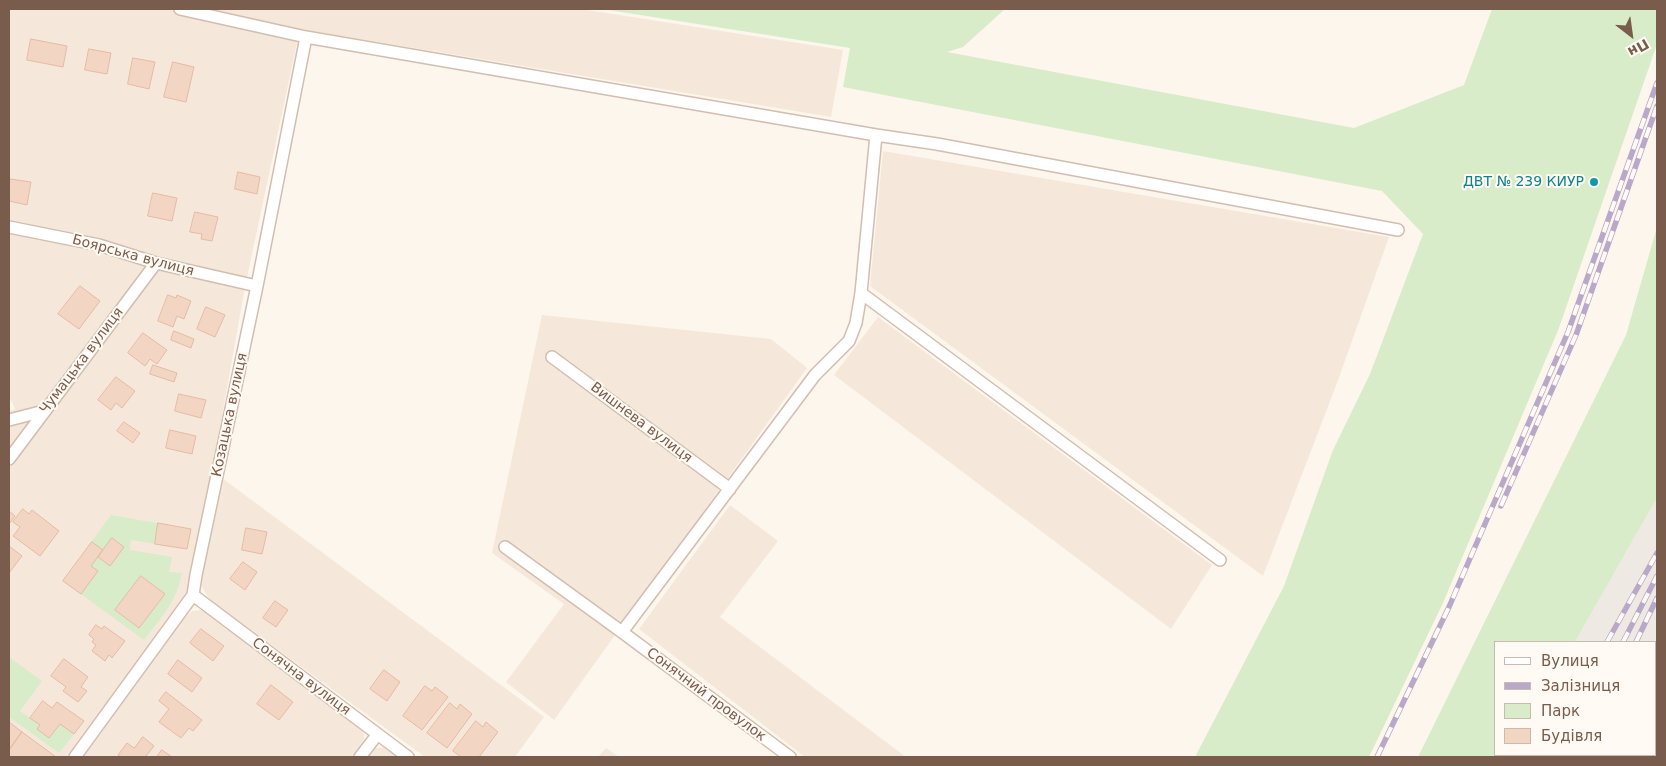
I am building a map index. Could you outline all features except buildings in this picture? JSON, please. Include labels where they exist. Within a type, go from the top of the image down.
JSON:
[{"type":"street","points":[[180,9],[306,37],[876,135],[956,147],[1398,230]]},
{"type":"street","name":"Козацька вулиця","points":[[194,596],[196,575],[257,286],[306,37]]},
{"type":"street","points":[[622,632],[815,375],[849,341],[856,323],[861,293],[876,135]]},
{"type":"street","name":"Боярська вулиця","points":[[9,226],[99,245],[156,263],[257,286]]},
{"type":"street","name":"Чумацька вулиця","points":[[9,459],[156,263]]},
{"type":"street","points":[[861,293],[1220,560]]},
{"type":"street","name":"Вишнева вулиця","points":[[552,357],[730,489]]},
{"type":"street","points":[[9,420],[44,411]]},
{"type":"street","name":"Сонячний провулок","points":[[505,547],[790,757]]},
{"type":"street","points":[[75,757],[194,596]]},
{"type":"street","name":"Сонячна вулиця","points":[[194,596],[408,757]]},
{"type":"street","points":[[360,757],[377,734]]},
{"type":"shaded area","points":[[9,9],[581,9],[843,50],[831,117],[300,29],[245,287],[205,512],[187,591],[175,613],[69,757],[9,757],[9,411],[15,409],[9,396]]},
{"type":"shaded area","points":[[883,151],[1389,237],[1337,383],[1263,576],[870,286]]},
{"type":"shaded area","points":[[542,315],[771,339],[807,368],[554,720],[506,682],[564,604],[492,553]]},
{"type":"shaded area","points":[[878,317],[1212,565],[1171,629],[834,375]]},
{"type":"shaded area","points":[[222,478],[544,717],[515,757],[425,757],[208,597],[202,587],[200,576]]},
{"type":"shaded area","points":[[1657,498],[1657,757],[1509,757],[1656,756],[1656,641],[1576,641]]},
{"type":"shaded area","points":[[730,505],[778,541],[720,617],[906,757],[805,757],[639,629]]},
{"type":"shaded area","points":[[201,610],[209,614],[361,729],[364,739],[352,757],[82,757],[183,619],[192,611]]},
{"type":"shaded area","points":[[376,748],[393,749],[404,757],[366,757]]},
{"type":"shaded area","points":[[606,748],[619,757],[598,757]]},
{"type":"green space","points":[[602,9],[1005,9],[963,47],[947,52],[1354,128],[1464,85],[1492,9],[1657,9],[1656,47],[1559,328],[1443,603],[1369,757],[1195,757],[1284,586],[1333,450],[1370,374],[1423,234],[1382,191],[843,87],[850,48]]},
{"type":"green space","points":[[1657,227],[1657,498],[1576,641],[1494,641],[1494,756],[1510,756],[1418,757],[1626,335]]},
{"type":"green space","points":[[111,515],[191,529],[187,549],[131,540],[130,550],[172,557],[169,572],[182,573],[172,601],[144,640],[63,581]]},
{"type":"green space","points":[[9,657],[42,681],[20,711],[40,725],[37,729],[49,738],[60,724],[74,734],[59,753],[9,717]]},
{"type":"railway","points":[[1377,757],[1449,607],[1568,332],[1657,83]]},
{"type":"railway","points":[[1501,506],[1576,335],[1657,106]]},
{"type":"railway","points":[[1608,641],[1657,553]]},
{"type":"railway","points":[[1624,641],[1657,576]]},
{"type":"railway","points":[[1636,641],[1657,598]]},
{"type":"place","name":"ДВТ № 239 КИУР","points":[[1594,182]]}]
